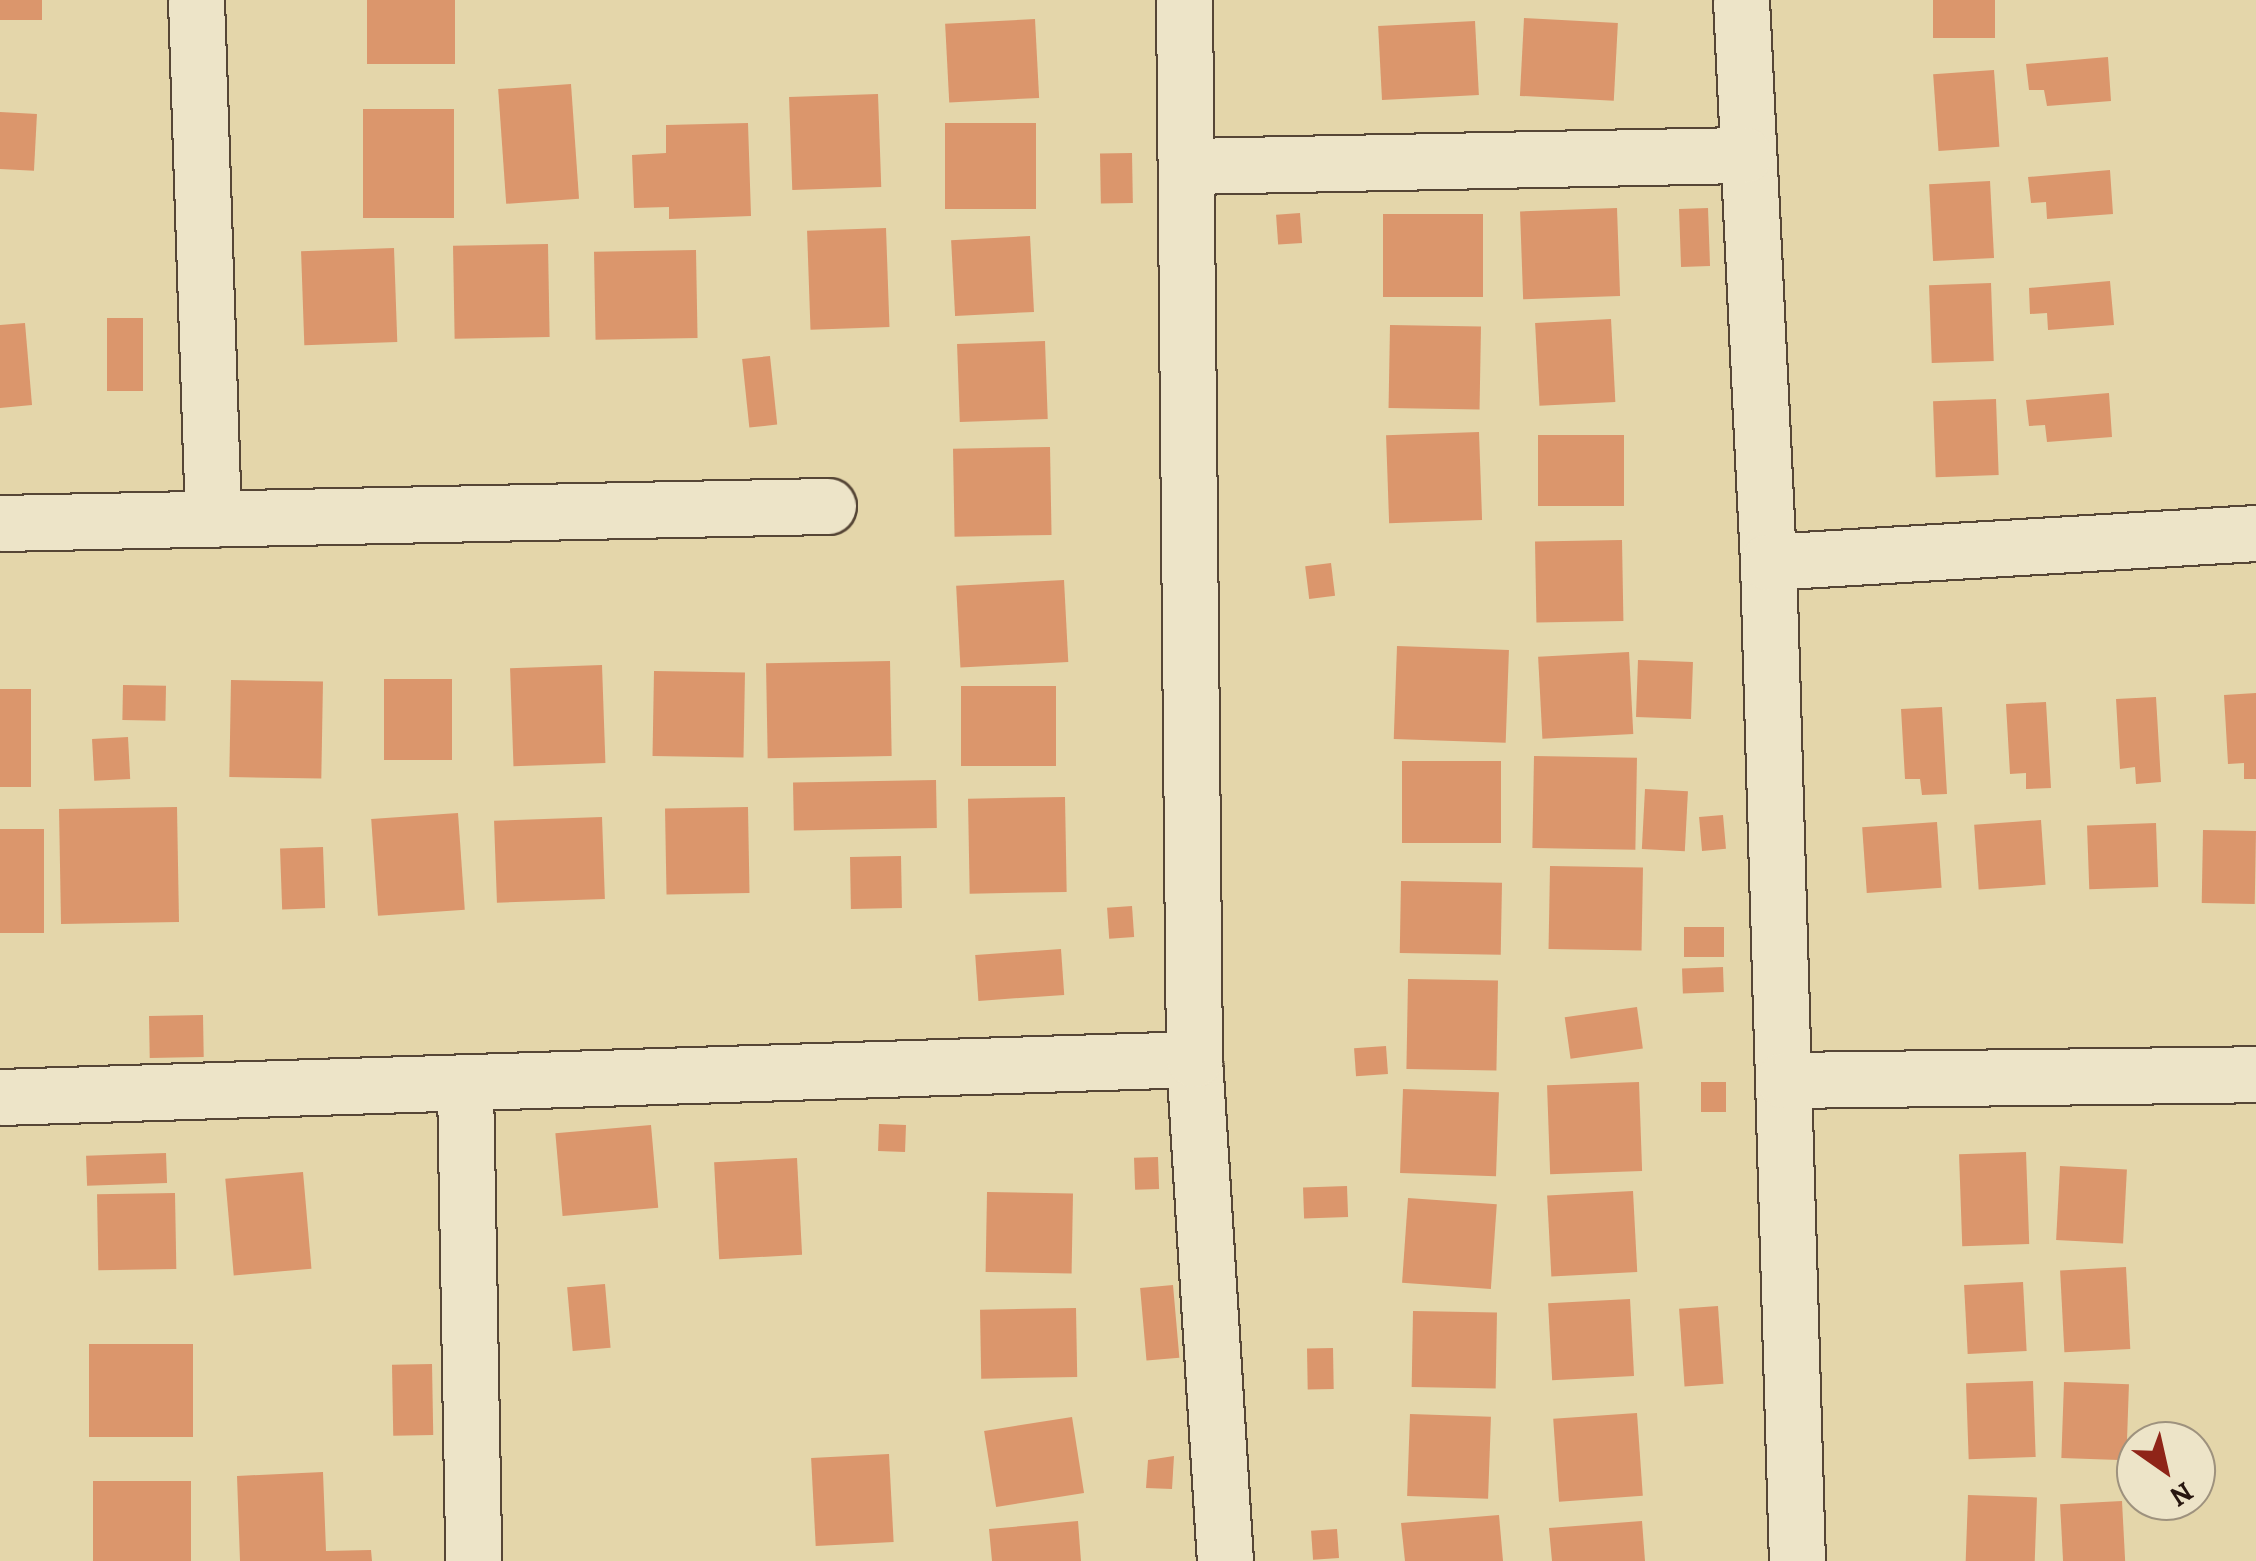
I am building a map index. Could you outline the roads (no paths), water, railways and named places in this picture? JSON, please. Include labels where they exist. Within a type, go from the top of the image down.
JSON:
[{"type":"street","points":[[196,0],[213,519]]},
{"type":"street","points":[[1184,0],[1190,166],[1194,1059],[1226,1561]]},
{"type":"street","points":[[1741,0],[1744,155],[1768,562],[1797,1561]]},
{"type":"street","points":[[1190,166],[1744,155]]},
{"type":"street","points":[[0,523],[828,506]]},
{"type":"street","points":[[1768,562],[2256,533]]},
{"type":"street","points":[[0,1097],[1194,1059]]},
{"type":"street","points":[[1784,1080],[2256,1074]]},
{"type":"street","points":[[465,1085],[474,1561]]}]
